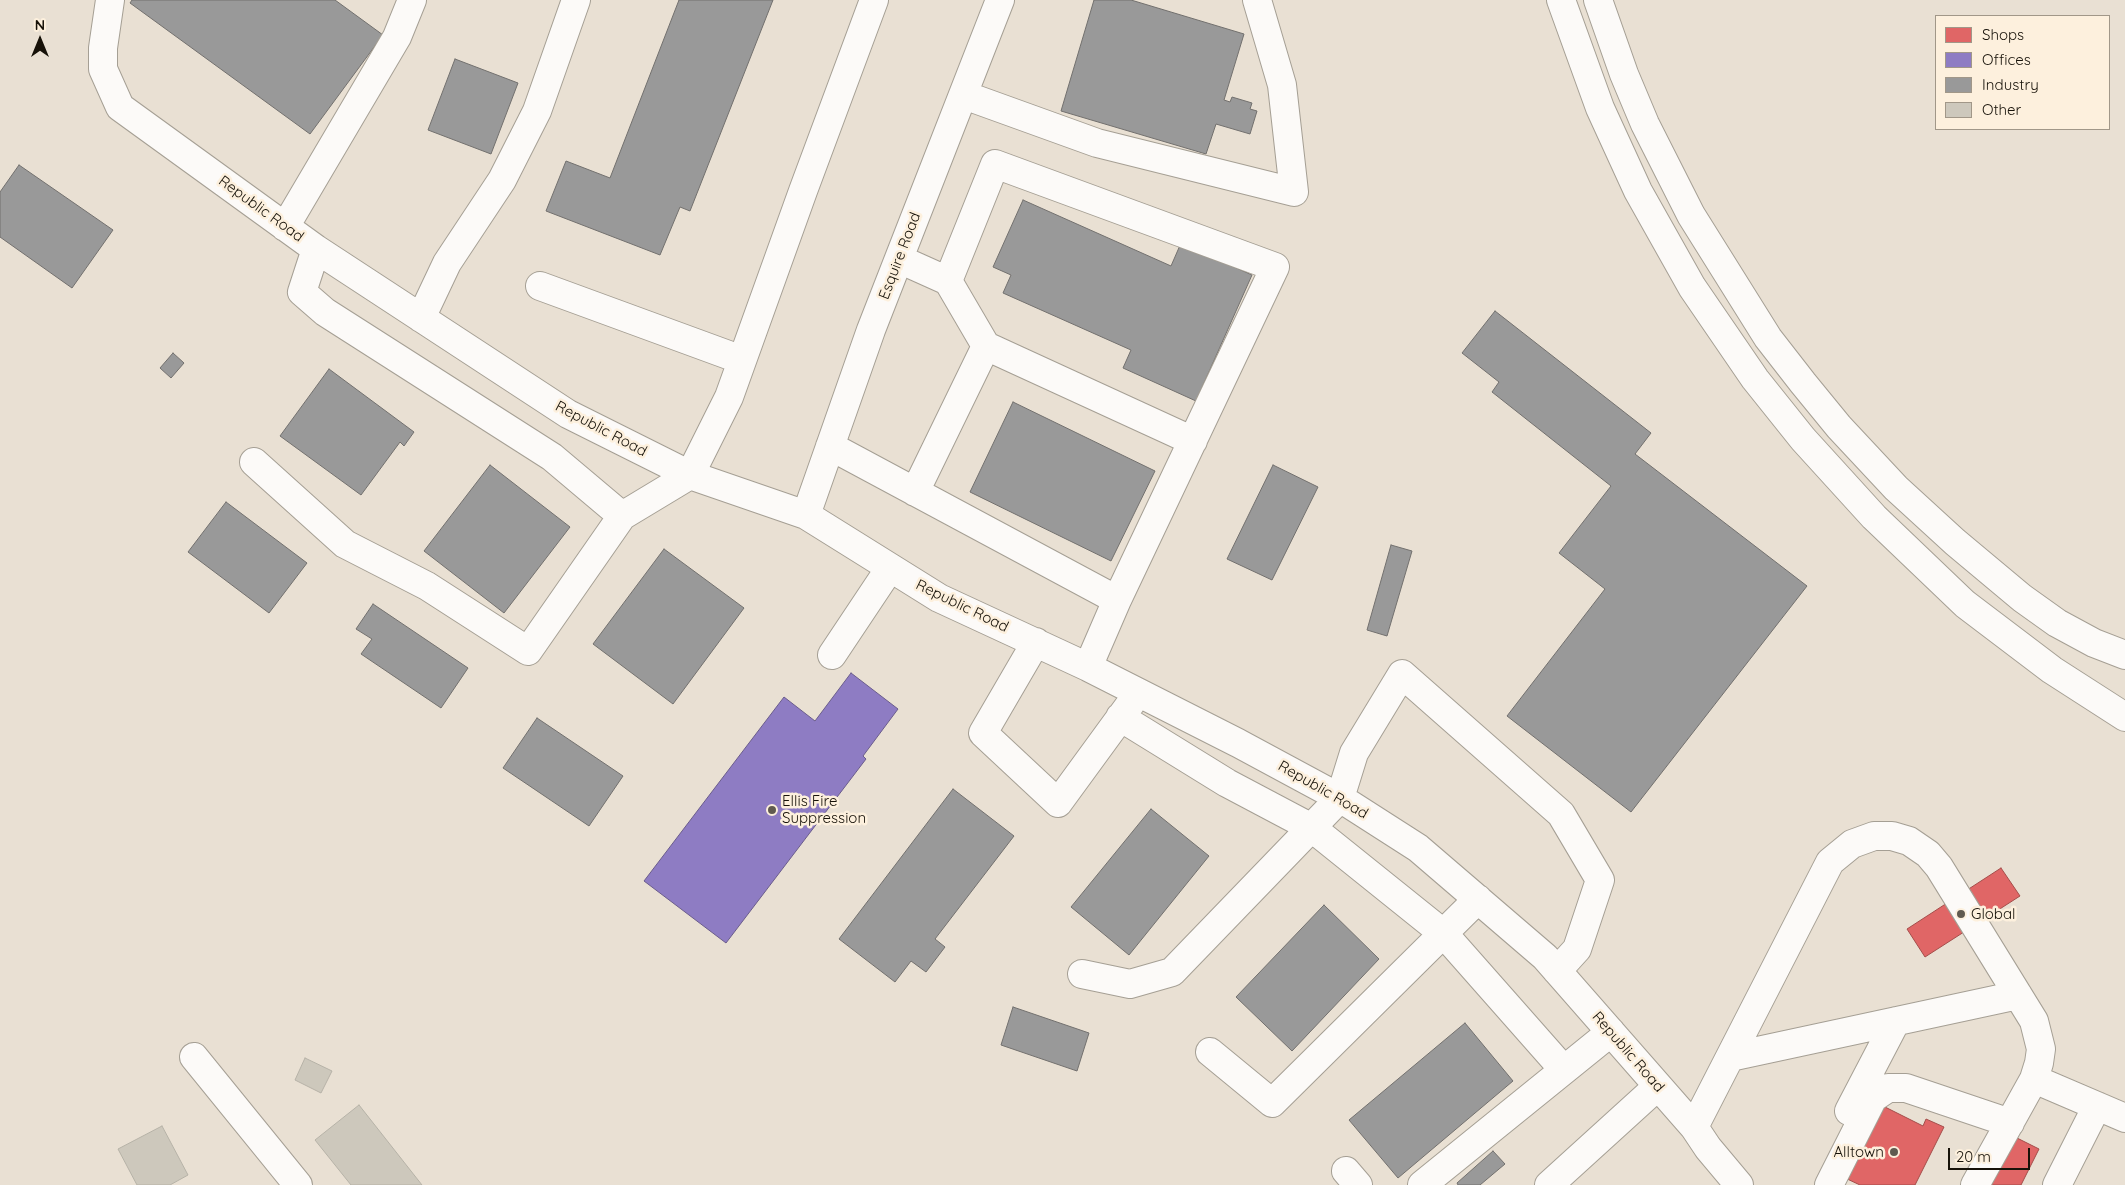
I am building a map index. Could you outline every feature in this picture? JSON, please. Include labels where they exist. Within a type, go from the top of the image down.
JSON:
[{"type":"main road","name":"Republic Road","points":[[110,0],[102,48],[102,69],[120,107],[316,249],[568,414],[690,475],[806,515],[939,598],[1088,667],[1238,743],[1340,798],[1418,848],[1545,957],[1694,1127],[1708,1148],[1739,1185]]},
{"type":"main road","points":[[285,227],[398,37],[412,0]]},
{"type":"main road","points":[[421,318],[447,263],[502,180],[538,111],[576,0]]},
{"type":"main road","points":[[254,462],[346,544],[427,586],[528,651],[622,516],[690,475],[729,396],[874,0]]},
{"type":"main road","name":"Esquire Road","points":[[806,515],[899,259],[1000,0]]},
{"type":"main road","points":[[964,94],[1097,143],[1294,192],[1282,85],[1257,0]]},
{"type":"main road","points":[[1561,0],[1600,108],[1638,191],[1692,287],[1755,379],[1803,439],[1874,517],[1965,604],[2052,670],[2125,717]]},
{"type":"main road","points":[[1598,0],[1624,74],[1645,124],[1691,215],[1768,338],[1803,383],[1839,427],[1896,488],[1955,542],[2022,598],[2057,623],[2094,643],[2125,655]]},
{"type":"main road","points":[[948,281],[995,164],[1275,267],[1117,600],[1088,667]]},
{"type":"main road","points":[[316,249],[302,292],[325,312],[552,457],[622,516]]},
{"type":"main road","points":[[899,259],[948,281],[986,346],[1193,441]]},
{"type":"main road","points":[[540,286],[742,360]]},
{"type":"main road","points":[[915,492],[986,346]]},
{"type":"main road","points":[[830,446],[1117,600]]},
{"type":"main road","points":[[832,655],[890,568]]},
{"type":"main road","points":[[1036,642],[983,734],[1058,803],[1138,694]]},
{"type":"main road","points":[[2094,643],[2125,647]]},
{"type":"main road","points":[[1082,974],[1130,984],[1172,972],[1340,798],[1354,753],[1402,674],[1561,814],[1600,880],[1577,949],[1557,971]]},
{"type":"main road","points":[[1120,717],[1227,783],[1312,828],[1444,934],[1564,1070]]},
{"type":"main road","points":[[1694,1127],[1830,862],[1847,846],[1868,837],[1886,836],[1903,839],[1919,846],[1932,858],[2034,1021],[2039,1034],[2040,1056],[2034,1079],[1975,1185]]},
{"type":"main road","points":[[1210,1052],[1272,1104],[1478,899]]},
{"type":"main road","points":[[1730,1057],[2018,995]]},
{"type":"main road","points":[[1812,1185],[1896,1021]]},
{"type":"main road","points":[[1422,1185],[1611,1032]]},
{"type":"main road","points":[[194,1057],[298,1185]]},
{"type":"main road","points":[[2034,1079],[2125,1118]]},
{"type":"main road","points":[[1549,1185],[1658,1086]]},
{"type":"main road","points":[[1829,1185],[1873,1098],[1888,1088],[1906,1088],[2010,1123]]},
{"type":"main road","points":[[2058,1185],[2097,1106]]},
{"type":"building: Shops","points":[[2001,868],[2020,896],[1925,957],[1907,929]]},
{"type":"building: Shops","name":"Alltown","points":[[1879,1104],[1923,1126],[1926,1119],[1944,1127],[1915,1185],[1860,1185],[1843,1177]]},
{"type":"building: Shops","points":[[2013,1136],[2039,1149],[2021,1185],[1987,1185]]},
{"type":"building: Offices","points":[[851,673],[898,709],[863,756],[866,759],[726,943],[644,881],[784,697],[815,721]]},
{"type":"building: Industry","points":[[132,0],[335,0],[383,35],[310,134],[130,3]]},
{"type":"building: Industry","points":[[679,0],[773,0],[690,211],[680,207],[660,255],[546,211],[566,161],[610,178]]},
{"type":"building: Industry","points":[[1094,0],[1131,0],[1244,34],[1224,100],[1230,102],[1232,97],[1252,103],[1250,109],[1257,111],[1250,134],[1216,124],[1206,154],[1061,111]]},
{"type":"building: Industry","points":[[455,59],[518,83],[491,154],[428,130]]},
{"type":"building: Industry","points":[[19,165],[113,230],[72,288],[0,237],[0,192]]},
{"type":"building: Industry","points":[[1023,200],[1171,266],[1181,243],[1252,275],[1196,401],[1123,368],[1131,350],[1003,293],[1011,275],[993,267]]},
{"type":"building: Industry","points":[[1495,311],[1651,433],[1635,454],[1807,586],[1631,812],[1507,716],[1605,589],[1559,553],[1611,486],[1492,392],[1499,382],[1462,353]]},
{"type":"building: Industry","points":[[173,353],[184,363],[171,378],[160,368]]},
{"type":"building: Industry","points":[[329,369],[414,432],[404,446],[400,442],[361,495],[280,436]]},
{"type":"building: Industry","points":[[1013,402],[1155,471],[1111,561],[970,492]]},
{"type":"building: Industry","points":[[490,465],[570,527],[504,613],[424,551]]},
{"type":"building: Industry","points":[[1273,465],[1318,487],[1272,580],[1227,559]]},
{"type":"building: Industry","points":[[226,502],[307,563],[269,613],[188,552]]},
{"type":"building: Industry","points":[[1391,545],[1412,551],[1387,636],[1367,630]]},
{"type":"building: Industry","points":[[664,549],[744,608],[673,704],[593,644]]},
{"type":"building: Industry","points":[[373,604],[468,668],[441,708],[361,654],[372,639],[356,629]]},
{"type":"building: Industry","points":[[537,718],[623,776],[589,826],[503,768]]},
{"type":"building: Industry","points":[[953,789],[1014,836],[935,939],[945,947],[926,972],[911,961],[895,982],[839,939]]},
{"type":"building: Industry","points":[[1151,809],[1209,856],[1129,955],[1071,907]]},
{"type":"building: Industry","points":[[1324,905],[1379,959],[1292,1051],[1236,997]]},
{"type":"building: Industry","points":[[1013,1007],[1089,1033],[1077,1071],[1001,1045]]},
{"type":"building: Industry","points":[[1465,1023],[1513,1081],[1398,1178],[1349,1120]]},
{"type":"building: Industry","points":[[1493,1151],[1505,1164],[1480,1185],[1458,1185],[1457,1183]]},
{"type":"building: Other","points":[[305,1058],[332,1071],[321,1093],[295,1080]]},
{"type":"building: Other","points":[[359,1105],[422,1185],[351,1185],[315,1140]]},
{"type":"building: Other","points":[[162,1126],[188,1175],[170,1185],[137,1185],[118,1149]]},
{"type":"place","name":"Ellis Fire Suppression","points":[[772,810]]},
{"type":"place","name":"Global","points":[[1961,914]]},
{"type":"place","name":"Alltown","points":[[1894,1152]]}]
